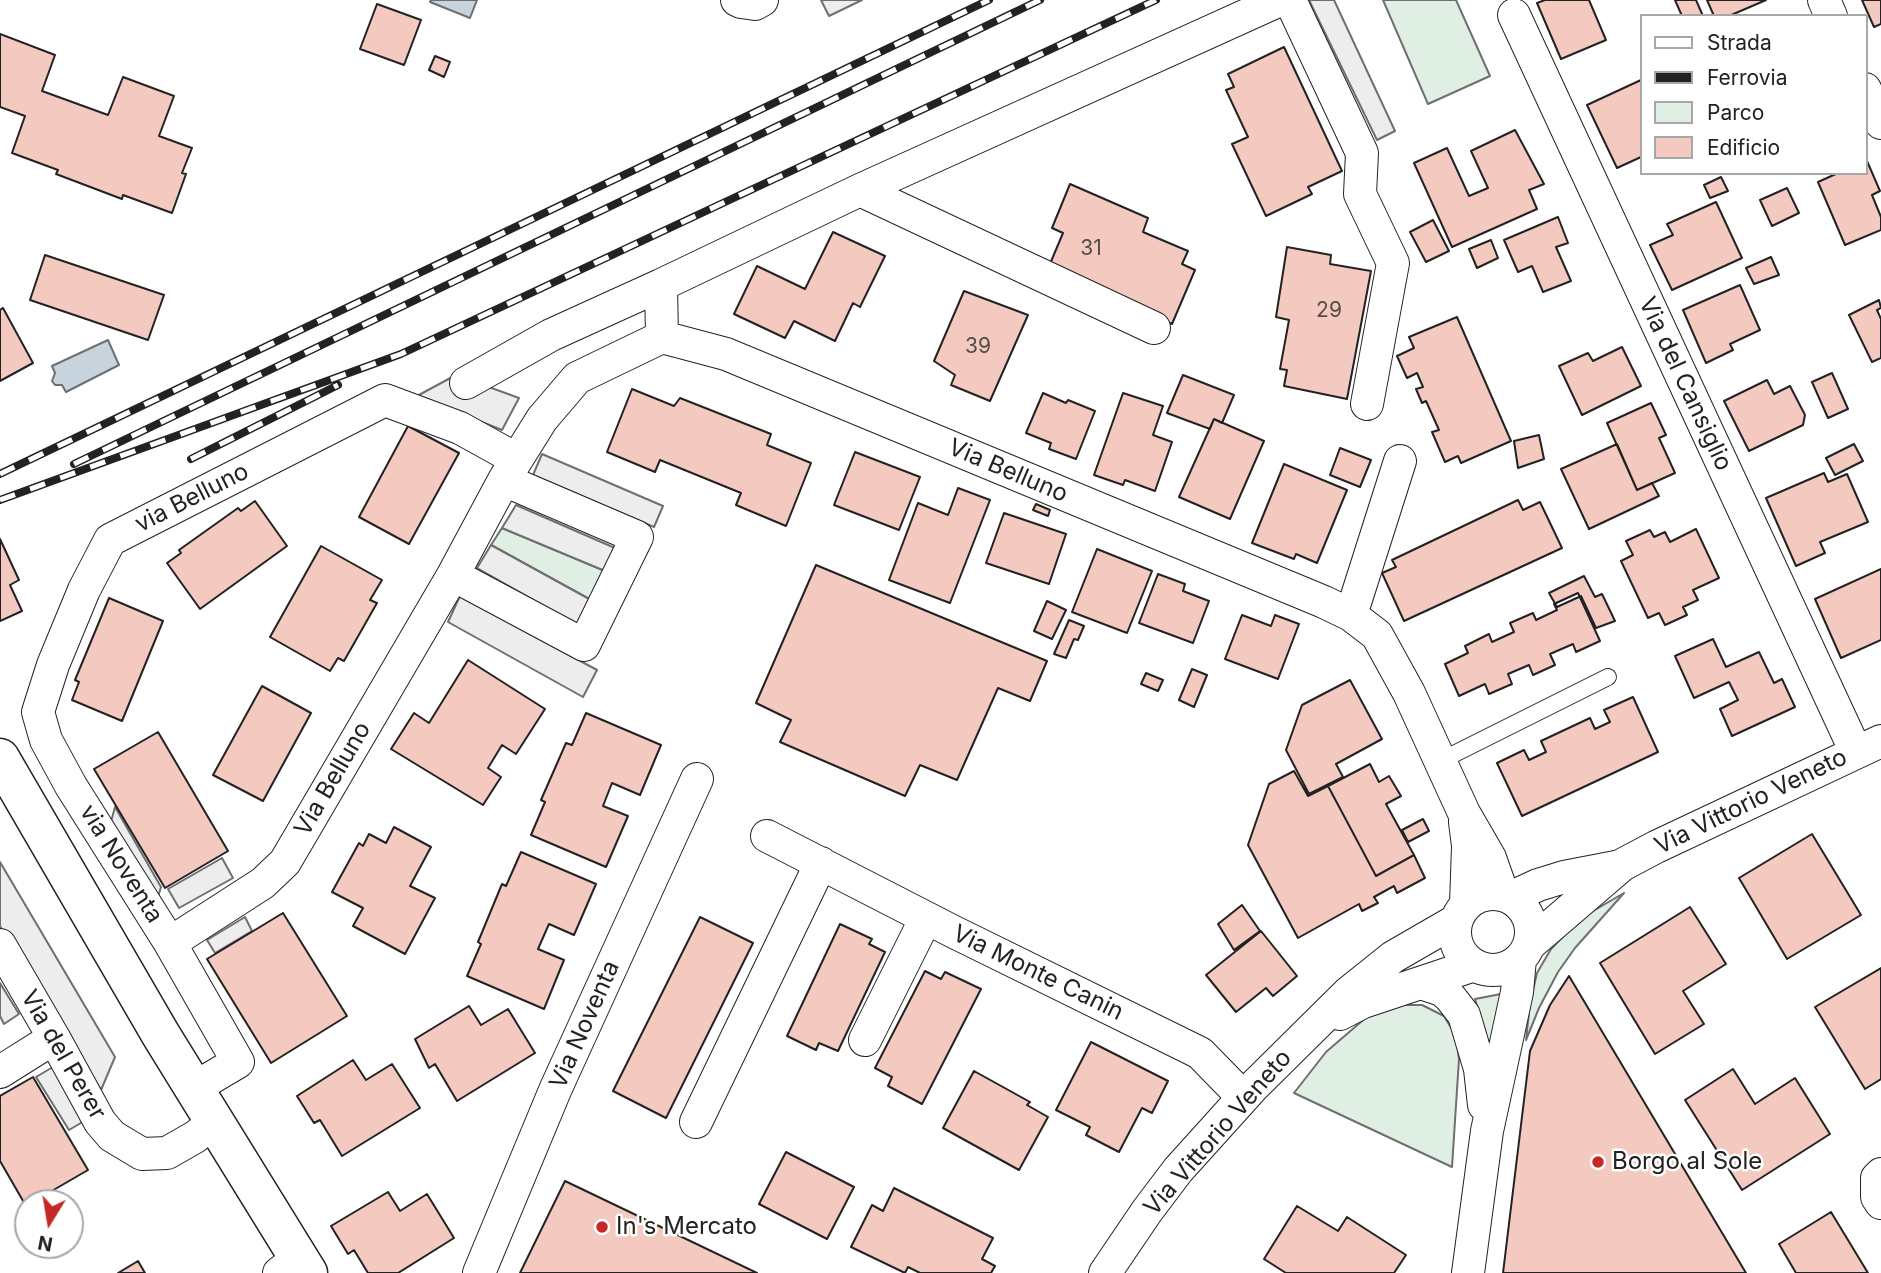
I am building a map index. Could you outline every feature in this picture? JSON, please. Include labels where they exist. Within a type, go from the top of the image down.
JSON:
[{"type":"street","points":[[737,0],[755,4],[762,0]]},
{"type":"street","points":[[466,383],[551,335],[860,190],[1280,0]]},
{"type":"street","points":[[1290,0],[1362,153],[1360,194],[1393,263],[1367,404]]},
{"type":"street","name":"Via del Cansiglio","points":[[1514,15],[1869,746]]},
{"type":"street","points":[[1867,93],[1881,123]]},
{"type":"street","points":[[860,190],[1154,328]]},
{"type":"street","points":[[661,285],[662,337]]},
{"type":"street","name":"Via Belluno","points":[[170,943],[263,883],[285,862],[542,419],[577,377],[662,337],[726,354],[1351,615],[1377,635],[1409,693],[1464,813],[1490,858],[1506,897]]},
{"type":"street","name":"via Belluno","points":[[71,786],[46,740],[38,712],[53,665],[84,590],[110,540],[386,400],[460,428],[510,470]]},
{"type":"street","points":[[1351,615],[1400,461]]},
{"type":"street","points":[[453,575],[583,645],[637,537],[510,470]]},
{"type":"street","name":"Via Vittorio Veneto","points":[[1311,1030],[1363,1002],[1474,965],[1498,970],[1510,967],[1622,865],[1869,746]]},
{"type":"street","points":[[0,758],[214,1122],[296,1268]]},
{"type":"street","name":"Via Noventa","points":[[479,1273],[556,1088],[696,779]]},
{"type":"street","name":"via Noventa","points":[[71,786],[170,943]]},
{"type":"street","name":"Via Belluno","points":[[1462,913],[1468,846],[1464,813]]},
{"type":"street","name":"Via Monte Canin","points":[[767,836],[1200,1053],[1243,1097]]},
{"type":"street","points":[[696,1122],[821,863]]},
{"type":"street","name":"Via Vittorio Veneto","points":[[1105,1273],[1178,1170],[1243,1097],[1348,993],[1393,957],[1462,913],[1477,898],[1489,894],[1506,897],[1564,877],[1622,865]]},
{"type":"street","points":[[1468,1273],[1487,1131],[1525,951],[1532,933],[1526,913],[1520,904],[1506,897]]},
{"type":"street","points":[[1462,913],[1455,932],[1464,957],[1474,965]]},
{"type":"street","points":[[865,1041],[926,918]]},
{"type":"street","name":"Via Noventa","points":[[170,943],[238,1062],[194,1088]]},
{"type":"street","name":"Via del Perer","points":[[0,945],[100,1122],[112,1136],[142,1154],[167,1153],[214,1122]]},
{"type":"street","points":[[1422,984],[1442,990],[1464,1015],[1480,1069],[1487,1131]]},
{"type":"street","points":[[0,1072],[54,1038]]},
{"type":"street","points":[[1881,1174],[1877,1178],[1877,1196],[1881,1203]]},
{"type":"lane","points":[[1440,761],[1608,677]]},
{"type":"green space","points":[[1383,0],[1456,0],[1490,76],[1428,104]]},
{"type":"green space","points":[[502,528],[605,571],[591,600],[491,545]]},
{"type":"green space","points":[[1624,893],[1575,948],[1558,972],[1526,1040],[1537,973],[1551,949],[1581,918]]},
{"type":"green space","points":[[1506,993],[1493,1068],[1475,999]]},
{"type":"green space","points":[[1396,1005],[1422,1005],[1444,1016],[1456,1036],[1459,1059],[1452,1167],[1294,1093],[1326,1052],[1369,1015]]},
{"type":"shaded area","points":[[477,0],[470,18],[430,2]]},
{"type":"shaded area","points":[[821,0],[862,0],[829,16]]},
{"type":"shaded area","points":[[1309,0],[1334,0],[1395,131],[1377,140]]},
{"type":"shaded area","points":[[108,340],[119,365],[66,392],[62,385],[55,385],[52,381],[55,373],[52,366]]},
{"type":"shaded area","points":[[456,375],[519,398],[502,430],[417,396]]},
{"type":"shaded area","points":[[542,454],[663,506],[654,527],[533,475]]},
{"type":"shaded area","points":[[516,505],[615,548],[605,571],[502,528]]},
{"type":"shaded area","points":[[491,545],[591,600],[578,625],[477,568]]},
{"type":"shaded area","points":[[460,596],[597,670],[583,697],[448,622]]},
{"type":"shaded area","points":[[115,807],[161,887],[155,907],[109,829]]},
{"type":"shaded area","points":[[222,858],[233,878],[179,908],[168,889]]},
{"type":"shaded area","points":[[0,862],[115,1057],[101,1090],[0,926]]},
{"type":"shaded area","points":[[245,917],[252,931],[215,953],[207,940]]},
{"type":"shaded area","points":[[0,983],[19,1014],[4,1024],[0,1016]]},
{"type":"shaded area","points":[[53,1067],[86,1120],[69,1130],[36,1077]]},
{"type":"building","points":[[1545,0],[1589,0],[1606,40],[1561,59],[1537,3]]},
{"type":"building","points":[[1675,0],[1696,0],[1702,14],[1681,14]]},
{"type":"building","points":[[1707,0],[1766,0],[1734,14],[1713,14]]},
{"type":"building","points":[[1862,0],[1881,0],[1881,24],[1874,27]]},
{"type":"building","points":[[377,4],[421,20],[404,65],[360,49]]},
{"type":"building","points":[[0,34],[55,55],[42,91],[108,115],[123,77],[174,96],[159,136],[192,148],[182,173],[186,174],[172,213],[123,195],[122,199],[56,174],[58,170],[12,153],[25,116],[0,107]]},
{"type":"building","points":[[1284,47],[1342,171],[1308,187],[1312,194],[1266,216],[1232,144],[1248,137],[1226,90],[1234,87],[1228,74]]},
{"type":"building","points":[[435,56],[450,62],[444,77],[429,70]]},
{"type":"building","points":[[1640,80],[1640,157],[1617,168],[1587,105]]},
{"type":"building","points":[[1515,130],[1544,184],[1529,190],[1537,209],[1452,247],[1414,163],[1447,148],[1469,196],[1488,188],[1471,151]]},
{"type":"building","points":[[1867,161],[1880,191],[1872,195],[1881,217],[1881,230],[1845,245],[1818,182],[1834,175],[1867,175]]},
{"type":"building","points":[[1721,177],[1728,191],[1710,198],[1704,185]]},
{"type":"building","points":[[1070,184],[1148,218],[1143,232],[1188,251],[1182,264],[1195,270],[1172,324],[1047,271],[1063,233],[1052,228]]},
{"type":"building","points":[[1787,188],[1799,213],[1772,226],[1760,200]]},
{"type":"building","points":[[1716,202],[1742,258],[1672,290],[1650,245],[1673,235],[1667,224]]},
{"type":"building","points":[[1558,217],[1568,243],[1556,247],[1571,281],[1543,292],[1532,266],[1518,272],[1504,240]]},
{"type":"building","points":[[1433,220],[1449,251],[1426,262],[1410,232]]},
{"type":"building","points":[[833,232],[885,256],[860,307],[853,303],[835,341],[794,321],[785,338],[734,314],[757,266],[805,289]]},
{"type":"building","points":[[1491,240],[1498,258],[1477,268],[1469,249]]},
{"type":"building","points":[[1287,247],[1331,255],[1330,264],[1371,271],[1347,399],[1284,386],[1287,370],[1280,369],[1289,320],[1276,317]]},
{"type":"building","points":[[45,255],[164,295],[148,340],[30,300]]},
{"type":"building","points":[[1771,257],[1779,275],[1754,284],[1746,268]]},
{"type":"building","points":[[1740,285],[1760,330],[1730,344],[1733,350],[1706,363],[1683,310]]},
{"type":"building","points":[[964,291],[1028,315],[990,401],[951,385],[955,375],[934,361]]},
{"type":"building","points":[[1879,300],[1881,308],[1877,310],[1881,319],[1881,358],[1872,362],[1849,315]]},
{"type":"building","points":[[3,308],[33,363],[0,381],[0,310]]},
{"type":"building","points":[[1457,317],[1511,441],[1461,463],[1458,456],[1445,462],[1432,432],[1439,430],[1426,401],[1422,403],[1416,389],[1423,387],[1417,373],[1407,378],[1397,356],[1414,348],[1409,337]]},
{"type":"building","points":[[1622,347],[1641,386],[1582,415],[1559,366],[1588,353],[1593,361]]},
{"type":"building","points":[[1832,373],[1848,409],[1828,418],[1812,382]]},
{"type":"building","points":[[1183,375],[1234,395],[1222,423],[1214,419],[1210,429],[1167,413]]},
{"type":"building","points":[[1767,380],[1774,394],[1790,386],[1805,415],[1803,425],[1749,451],[1724,401]]},
{"type":"building","points":[[632,389],[674,406],[680,398],[771,434],[767,445],[811,463],[786,526],[736,505],[741,493],[660,460],[655,472],[607,452]]},
{"type":"building","points":[[1043,393],[1095,411],[1076,459],[1049,449],[1051,443],[1026,433]]},
{"type":"building","points":[[1123,393],[1163,406],[1153,435],[1172,442],[1155,491],[1125,480],[1123,485],[1094,475]]},
{"type":"building","points":[[1651,403],[1666,435],[1659,438],[1675,473],[1637,490],[1607,423]]},
{"type":"building","points":[[1214,419],[1264,441],[1230,519],[1179,497]]},
{"type":"building","points":[[408,426],[459,453],[409,544],[359,517]]},
{"type":"building","points":[[1539,435],[1544,459],[1518,468],[1514,441]]},
{"type":"building","points":[[1617,444],[1637,490],[1652,483],[1659,496],[1589,529],[1561,469]]},
{"type":"building","points":[[1854,444],[1863,461],[1835,475],[1826,458]]},
{"type":"building","points":[[1340,448],[1371,460],[1360,487],[1330,475]]},
{"type":"building","points":[[855,452],[920,477],[899,530],[834,505]]},
{"type":"building","points":[[1284,464],[1347,490],[1317,563],[1296,554],[1294,559],[1252,543]]},
{"type":"building","points":[[1824,473],[1828,482],[1847,474],[1868,522],[1820,542],[1825,553],[1796,566],[1766,498]]},
{"type":"building","points":[[958,488],[990,500],[950,603],[889,580],[918,503],[948,515]]},
{"type":"building","points":[[1518,500],[1523,510],[1540,502],[1562,548],[1404,621],[1382,573],[1396,567],[1392,560]]},
{"type":"building","points":[[255,501],[287,546],[200,609],[167,563],[181,553],[179,550],[238,508],[241,511]]},
{"type":"building","points":[[1036,504],[1050,510],[1048,516],[1033,510]]},
{"type":"building","points":[[1004,513],[1066,534],[1049,584],[986,563]]},
{"type":"building","points":[[1696,529],[1719,578],[1693,590],[1698,600],[1683,607],[1687,615],[1665,625],[1659,613],[1648,618],[1621,561],[1633,555],[1626,541],[1650,530],[1654,537],[1665,532],[1670,542]]},
{"type":"building","points":[[0,539],[19,580],[10,585],[22,611],[0,621]]},
{"type":"building","points":[[321,546],[382,580],[370,600],[377,603],[344,661],[338,658],[330,671],[270,637]]},
{"type":"building","points":[[1097,549],[1152,571],[1127,633],[1072,612]]},
{"type":"building","points":[[816,565],[1047,661],[1030,701],[998,688],[957,780],[920,765],[905,796],[780,742],[791,720],[756,703]]},
{"type":"building","points":[[1881,569],[1881,640],[1841,658],[1815,599]]},
{"type":"building","points":[[1158,574],[1185,584],[1183,591],[1209,601],[1193,643],[1139,623]]},
{"type":"building","points":[[1584,576],[1595,597],[1602,594],[1615,621],[1596,628],[1581,596],[1557,607],[1549,593]]},
{"type":"building","points":[[1578,593],[1600,641],[1576,652],[1573,644],[1550,654],[1555,665],[1533,675],[1529,665],[1508,674],[1512,684],[1489,694],[1485,684],[1459,696],[1445,664],[1468,653],[1465,646],[1489,634],[1492,642],[1514,632],[1510,623],[1533,613],[1536,620],[1557,610],[1554,604]]},
{"type":"building","points":[[109,598],[163,621],[122,721],[72,700],[79,682],[75,680]]},
{"type":"building","points":[[1047,601],[1066,610],[1052,639],[1034,631]]},
{"type":"building","points":[[1242,615],[1271,626],[1275,615],[1299,624],[1278,679],[1225,659]]},
{"type":"building","points":[[1069,620],[1084,626],[1078,640],[1074,639],[1066,658],[1054,654]]},
{"type":"building","points":[[1713,639],[1726,667],[1759,652],[1774,683],[1782,679],[1795,707],[1732,736],[1720,709],[1738,700],[1729,682],[1694,698],[1675,656]]},
{"type":"building","points":[[468,660],[545,709],[516,754],[502,745],[488,768],[501,777],[483,805],[391,749],[414,713],[429,723]]},
{"type":"building","points":[[1192,669],[1207,675],[1194,707],[1179,700]]},
{"type":"building","points":[[1146,673],[1163,680],[1158,691],[1141,684]]},
{"type":"building","points":[[1350,680],[1382,739],[1336,764],[1343,777],[1309,794],[1286,750],[1302,705]]},
{"type":"building","points":[[262,686],[311,713],[263,801],[213,775]]},
{"type":"building","points":[[1633,697],[1658,752],[1522,816],[1497,763],[1524,750],[1529,760],[1546,752],[1541,741],[1590,718],[1595,729],[1610,722],[1604,710]]},
{"type":"building","points":[[586,713],[661,745],[640,795],[612,783],[603,806],[628,816],[606,867],[531,835],[545,802],[541,800],[566,743],[572,745]]},
{"type":"building","points":[[158,732],[228,851],[165,888],[94,769]]},
{"type":"building","points":[[1370,764],[1379,782],[1389,776],[1401,796],[1386,804],[1414,855],[1376,876],[1328,786]]},
{"type":"building","points":[[1294,771],[1308,796],[1328,786],[1376,876],[1414,855],[1425,878],[1397,893],[1394,886],[1374,897],[1378,903],[1362,911],[1359,904],[1298,938],[1248,845],[1269,784]]},
{"type":"building","points":[[1423,819],[1429,831],[1408,842],[1402,830]]},
{"type":"building","points":[[394,827],[431,847],[410,886],[435,898],[405,954],[353,926],[363,908],[332,892],[359,843],[363,846],[369,834],[386,843]]},
{"type":"building","points":[[1812,834],[1861,915],[1787,959],[1739,878]]},
{"type":"building","points":[[521,852],[596,884],[574,935],[549,924],[538,949],[564,960],[544,1009],[467,976],[502,884],[506,886]]},
{"type":"building","points":[[1242,905],[1260,931],[1234,950],[1218,924]]},
{"type":"building","points":[[1690,907],[1726,964],[1683,991],[1704,1024],[1655,1054],[1600,963]]},
{"type":"building","points":[[283,913],[347,1016],[271,1063],[207,959]]},
{"type":"building","points":[[700,917],[753,943],[666,1118],[613,1091]]},
{"type":"building","points":[[840,924],[872,939],[869,944],[885,952],[838,1051],[819,1043],[816,1050],[787,1036]]},
{"type":"building","points":[[1261,931],[1297,976],[1273,996],[1266,988],[1236,1012],[1206,975]]},
{"type":"building","points":[[1881,968],[1881,1079],[1865,1089],[1815,1007]]},
{"type":"building","points":[[925,971],[941,979],[945,972],[981,989],[922,1104],[888,1086],[892,1077],[875,1068]]},
{"type":"building","name":"Borgo al Sole","points":[[1569,976],[1746,1273],[1503,1273],[1530,1051],[1550,1005]]},
{"type":"building","points":[[469,1006],[481,1025],[508,1009],[535,1053],[457,1101],[435,1064],[429,1068],[415,1039]]},
{"type":"building","points":[[1091,1042],[1168,1081],[1152,1113],[1142,1108],[1119,1152],[1086,1135],[1090,1127],[1056,1110]]},
{"type":"building","points":[[353,1060],[366,1080],[392,1064],[420,1108],[342,1156],[320,1120],[314,1123],[297,1096]]},
{"type":"building","points":[[1733,1069],[1755,1104],[1795,1078],[1830,1134],[1742,1190],[1685,1100]]},
{"type":"building","points":[[974,1071],[1030,1102],[1027,1105],[1048,1117],[1019,1170],[943,1128]]},
{"type":"building","points":[[33,1077],[88,1170],[55,1189],[16,1189],[0,1161],[0,1096]]},
{"type":"building","points":[[786,1152],[854,1187],[827,1239],[759,1204]]},
{"type":"building","name":"In's Mercato","points":[[565,1181],[757,1273],[520,1273]]},
{"type":"building","points":[[894,1188],[993,1238],[982,1259],[995,1266],[991,1273],[920,1273],[908,1267],[905,1273],[851,1247],[872,1205],[883,1211]]},
{"type":"building","points":[[388,1192],[400,1211],[427,1194],[454,1238],[398,1273],[368,1273],[354,1250],[348,1254],[331,1226]]},
{"type":"building","points":[[1297,1206],[1338,1231],[1347,1217],[1406,1255],[1394,1273],[1286,1273],[1264,1259]]},
{"type":"building","points":[[1831,1212],[1868,1273],[1796,1273],[1779,1244]]},
{"type":"building","points":[[138,1261],[145,1273],[118,1273]]},
{"type":"railway","points":[[0,474],[989,0]]},
{"type":"railway","points":[[74,464],[1040,0]]},
{"type":"railway","points":[[0,500],[401,354],[1156,0]]},
{"type":"railway","points":[[191,459],[338,385]]},
{"type":"place","name":"Borgo al Sole","points":[[1598,1162]]},
{"type":"place","name":"In's Mercato","points":[[602,1227]]}]
